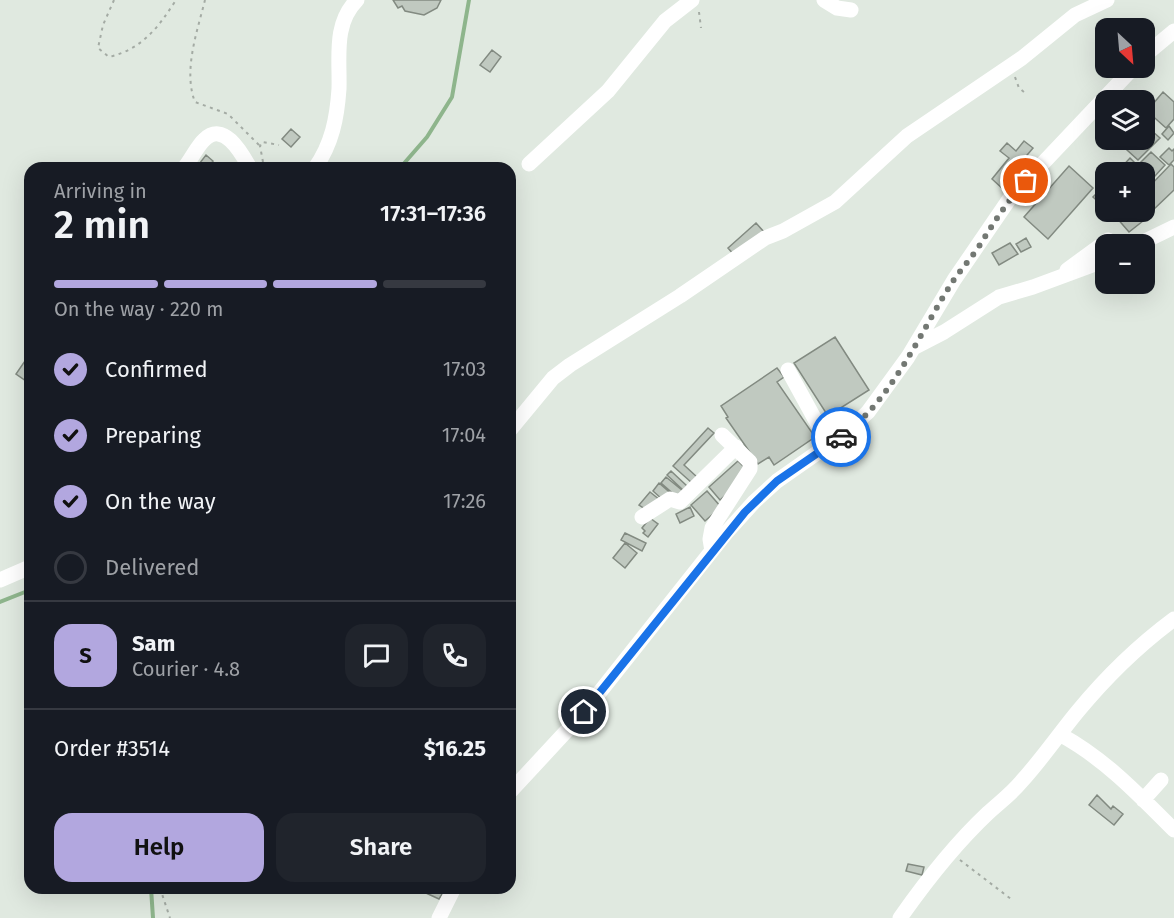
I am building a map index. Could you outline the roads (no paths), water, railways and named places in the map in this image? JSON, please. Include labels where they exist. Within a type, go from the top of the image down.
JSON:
[{"type":"street","points":[[318,162],[332,136],[339,89],[341,32],[345,15],[357,0]]},
{"type":"street","points":[[824,0],[837,8],[851,10]]},
{"type":"street","points":[[516,423],[553,378],[765,238],[783,231],[835,202],[906,136],[1011,66],[1075,15],[1107,0]]},
{"type":"street","points":[[529,164],[608,91],[665,21],[695,3]]},
{"type":"street","points":[[1155,47],[1174,31]]},
{"type":"street","points":[[516,786],[584,712],[736,521],[777,481],[829,445],[868,412],[915,347],[954,280],[1010,198],[1124,78]]},
{"type":"street","points":[[188,162],[204,139],[214,135],[226,137],[236,143],[247,162]]},
{"type":"street","points":[[1155,236],[1174,227]]},
{"type":"street","points":[[1049,281],[1095,249]]},
{"type":"street","points":[[915,347],[944,332],[999,297],[1095,264]]},
{"type":"street","points":[[788,370],[829,445]]},
{"type":"street","points":[[712,551],[710,538],[712,528],[750,469],[750,462],[722,435]]},
{"type":"street","points":[[642,517],[670,499],[680,502],[736,447]]},
{"type":"street","points":[[0,580],[24,570]]},
{"type":"street","points":[[900,918],[950,853],[989,812],[1007,798],[1061,735],[1078,711],[1127,659],[1174,619]]},
{"type":"street","points":[[1061,735],[1086,749],[1174,830]]},
{"type":"street","points":[[1143,800],[1161,780]]},
{"type":"street","points":[[439,918],[451,894]]},
{"type":"waterway","points":[[405,162],[427,137],[452,97],[469,0]]},
{"type":"waterway","points":[[0,602],[24,592]]},
{"type":"waterway","points":[[151,894],[153,918]]}]
